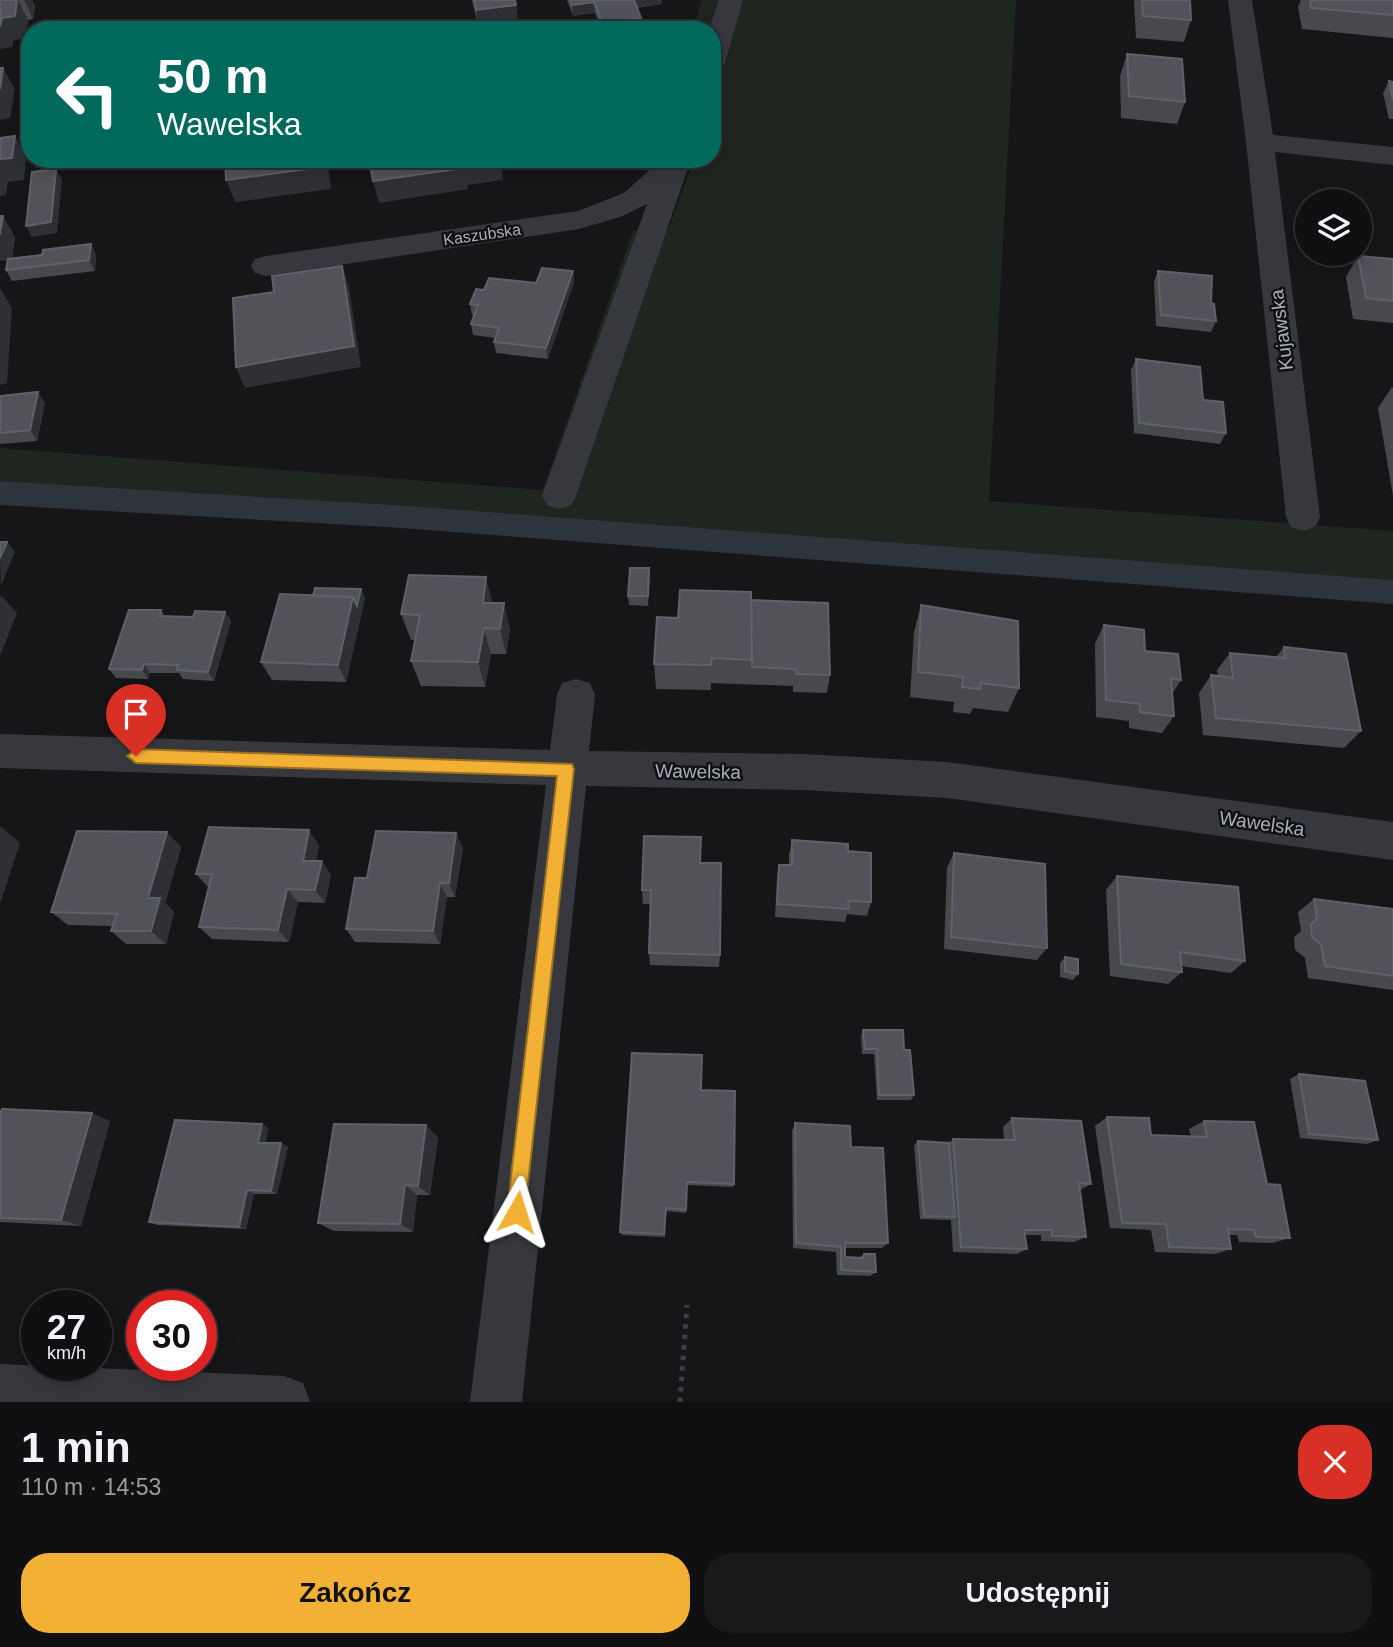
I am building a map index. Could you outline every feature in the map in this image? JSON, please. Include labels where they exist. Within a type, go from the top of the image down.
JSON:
[{"type":"street","points":[[721,33],[731,0]]},
{"type":"street","name":"Kujawska","points":[[1240,0],[1260,142],[1303,517]]},
{"type":"street","points":[[1260,142],[1393,156]]},
{"type":"street","name":"Kaszubska","points":[[266,266],[579,220],[625,207],[658,183],[670,168]]},
{"type":"street","name":"Kaszubska","points":[[559,496],[674,168]]},
{"type":"street","points":[[496,1402],[576,695]]},
{"type":"street","name":"Wawelska","points":[[0,751],[566,769],[804,772],[947,780],[1393,841]]},
{"type":"street","points":[[0,1390],[284,1402]]},
{"type":"path","points":[[680,1402],[687,1305]]},
{"type":"shaded area","points":[[702,0],[721,0],[714,21],[696,21]]},
{"type":"shaded area","points":[[742,0],[1016,0],[989,501],[1393,531],[1393,580],[396,505],[0,481],[0,448],[543,490],[633,231],[668,230],[691,168],[721,168],[721,74]]},
{"type":"shaded area","points":[[0,481],[396,505],[1393,580],[1393,604],[388,527],[0,505]]},
{"type":"building","points":[[0,0],[17,0],[15,16],[2,18],[0,26]]},
{"type":"building","points":[[474,0],[515,0],[516,5],[476,10]]},
{"type":"building","points":[[570,0],[634,0],[641,18],[602,21],[594,2],[572,5]]},
{"type":"building","points":[[1142,0],[1190,0],[1191,20],[1143,16]]},
{"type":"building","points":[[1310,0],[1393,0],[1393,15],[1311,8]]},
{"type":"building","points":[[1127,54],[1182,59],[1185,102],[1129,96]]},
{"type":"building","points":[[0,68],[3,68],[0,89]]},
{"type":"building","points":[[1389,81],[1393,82],[1393,100]]},
{"type":"building","points":[[15,136],[12,158],[0,159],[0,138]]},
{"type":"building","points":[[225,168],[316,168],[226,180]]},
{"type":"building","points":[[371,168],[464,168],[373,181]]},
{"type":"building","points":[[56,169],[51,222],[26,226],[32,172]]},
{"type":"building","points":[[91,244],[89,260],[6,270],[8,259],[42,255],[43,250]]},
{"type":"building","points":[[1372,257],[1393,259],[1393,301],[1366,298],[1360,266],[1372,266]]},
{"type":"building","points":[[342,266],[354,346],[236,367],[233,298],[274,292],[272,276]]},
{"type":"building","points":[[542,268],[573,271],[546,348],[494,342],[499,328],[471,324],[478,305],[470,304],[476,289],[484,290],[489,278],[536,283]]},
{"type":"building","points":[[1158,271],[1212,276],[1211,303],[1214,304],[1216,321],[1161,315]]},
{"type":"building","points":[[1136,359],[1200,367],[1203,400],[1223,402],[1226,433],[1139,423]]},
{"type":"building","points":[[38,392],[30,430],[0,433],[0,396]]},
{"type":"building","points":[[0,542],[7,542],[0,558]]},
{"type":"building","points":[[630,568],[649,568],[648,596],[628,596]]},
{"type":"building","points":[[409,575],[486,577],[483,603],[504,603],[500,629],[484,628],[478,662],[411,661],[420,615],[401,614]]},
{"type":"building","points":[[315,588],[361,589],[357,606],[353,597],[313,596]]},
{"type":"building","points":[[680,590],[751,592],[752,660],[712,658],[711,665],[654,664],[657,617],[678,618]]},
{"type":"building","points":[[280,594],[353,597],[338,665],[261,662]]},
{"type":"building","points":[[751,600],[828,603],[830,675],[796,674],[796,669],[752,667]]},
{"type":"building","points":[[921,605],[1018,621],[1019,688],[981,683],[980,689],[962,687],[963,677],[918,672]]},
{"type":"building","points":[[129,610],[161,610],[160,616],[193,617],[195,611],[225,612],[208,672],[177,670],[178,665],[144,664],[142,670],[109,669]]},
{"type":"building","points":[[1104,625],[1144,630],[1145,651],[1178,654],[1181,680],[1171,678],[1174,716],[1140,712],[1140,704],[1106,700]]},
{"type":"building","points":[[1284,647],[1346,654],[1361,731],[1216,718],[1211,675],[1233,678],[1230,653],[1285,658]]},
{"type":"building","points":[[209,827],[309,830],[303,861],[322,861],[315,890],[287,889],[278,930],[199,927],[212,874],[196,874]]},
{"type":"building","points":[[77,831],[167,832],[148,898],[160,898],[151,931],[111,931],[117,914],[51,912]]},
{"type":"building","points":[[376,831],[456,833],[449,883],[440,883],[433,931],[346,929],[355,878],[367,878]]},
{"type":"building","points":[[644,836],[701,837],[700,863],[721,863],[720,955],[649,953],[651,890],[642,890]]},
{"type":"building","points":[[792,840],[848,844],[848,851],[871,853],[871,902],[848,901],[849,909],[777,904],[779,865],[792,865]]},
{"type":"building","points":[[954,853],[1045,864],[1047,948],[951,937]]},
{"type":"building","points":[[1117,876],[1238,887],[1245,961],[1180,952],[1182,972],[1121,964]]},
{"type":"building","points":[[1314,899],[1393,909],[1393,976],[1325,966],[1321,945],[1312,937],[1311,924],[1317,919]]},
{"type":"building","points":[[1065,957],[1078,959],[1078,974],[1065,971]]},
{"type":"building","points":[[863,1030],[903,1030],[904,1050],[910,1050],[914,1095],[879,1095],[877,1049],[865,1049]]},
{"type":"building","points":[[632,1053],[702,1055],[701,1090],[735,1091],[734,1184],[687,1182],[686,1210],[666,1208],[664,1234],[620,1232]]},
{"type":"building","points":[[1299,1074],[1365,1081],[1378,1140],[1309,1134]]},
{"type":"building","points":[[2,1109],[92,1113],[61,1220],[0,1218]]},
{"type":"building","points":[[1107,1117],[1149,1118],[1151,1135],[1207,1137],[1204,1121],[1254,1122],[1267,1184],[1280,1185],[1290,1238],[1256,1237],[1254,1230],[1228,1229],[1231,1249],[1169,1247],[1166,1224],[1122,1223]]},
{"type":"building","points":[[1012,1118],[1081,1121],[1091,1184],[1079,1183],[1086,1237],[1052,1236],[1052,1230],[1024,1230],[1027,1249],[961,1247],[953,1139],[1015,1140]]},
{"type":"building","points":[[175,1120],[262,1124],[258,1143],[281,1143],[271,1191],[247,1190],[239,1227],[149,1222]]},
{"type":"building","points":[[795,1123],[850,1126],[851,1147],[883,1148],[888,1243],[845,1243],[845,1257],[863,1258],[864,1254],[875,1254],[876,1272],[841,1270],[841,1247],[796,1243]]},
{"type":"building","points":[[334,1124],[426,1125],[418,1186],[405,1185],[400,1224],[318,1223]]},
{"type":"building","points":[[918,1141],[949,1143],[955,1217],[924,1216]]},
{"type":"route","points":[[136,756],[566,769],[517,1212]]}]
